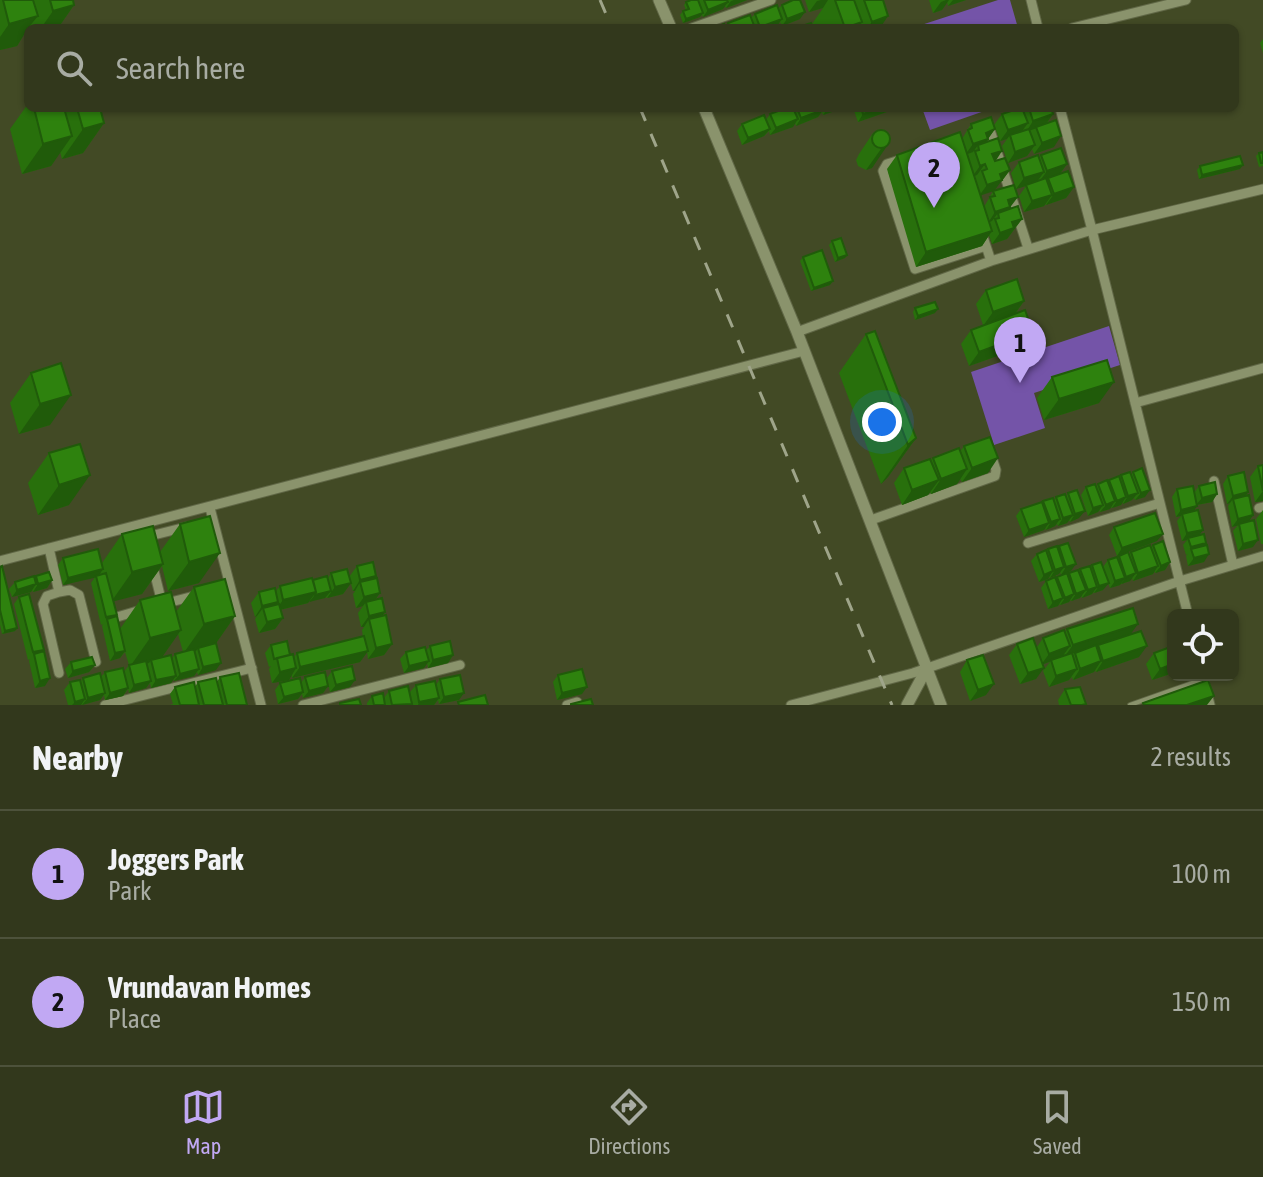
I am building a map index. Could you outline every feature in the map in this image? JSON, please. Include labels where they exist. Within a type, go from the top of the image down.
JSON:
[{"type":"street","points":[[659,0],[669,24]]},
{"type":"street","points":[[703,24],[771,0]]},
{"type":"street","points":[[1031,0],[1037,24]]},
{"type":"street","points":[[1088,24],[1186,0]]},
{"type":"street","points":[[706,112],[797,332],[941,705]]},
{"type":"street","points":[[1061,112],[1187,609]]},
{"type":"street","points":[[989,127],[1028,248]]},
{"type":"street","points":[[911,156],[887,164],[883,171],[913,266],[918,270],[986,246]]},
{"type":"street","points":[[797,332],[1028,248],[1263,189]]},
{"type":"street","points":[[977,218],[991,261]]},
{"type":"street","points":[[929,266],[935,281]]},
{"type":"street","points":[[0,561],[804,351]]},
{"type":"street","points":[[1135,403],[1263,368]]},
{"type":"street","points":[[871,520],[995,476],[988,445]]},
{"type":"street","points":[[1214,481],[1233,565]]},
{"type":"street","points":[[1028,543],[1160,503]]},
{"type":"street","points":[[210,508],[261,705]]},
{"type":"street","points":[[133,541],[190,526]]},
{"type":"street","points":[[145,537],[165,617]]},
{"type":"street","points":[[49,548],[59,592]]},
{"type":"street","points":[[791,705],[927,668],[1180,581],[1263,556]]},
{"type":"street","points":[[117,617],[230,586]]},
{"type":"street","points":[[59,673],[43,604],[47,596],[59,592],[70,590],[79,595],[96,662]]},
{"type":"street","points":[[303,705],[460,665]]},
{"type":"street","points":[[105,705],[252,668]]},
{"type":"street","points":[[907,705],[927,668]]},
{"type":"street","points":[[1204,681],[1210,705]]},
{"type":"lane","points":[[1130,705],[1193,681]]},
{"type":"shaded area","points":[[998,0],[1010,0],[1017,24],[924,24]]},
{"type":"shaded area","points":[[923,112],[982,112],[930,130]]},
{"type":"shaded area","points":[[1109,326],[1120,365],[1034,393],[1045,428],[994,445],[971,372]]},
{"type":"building","points":[[3,0],[33,0],[38,16],[9,24]]},
{"type":"building","points":[[50,0],[73,0],[74,5],[53,11]]},
{"type":"building","points":[[698,0],[703,13],[686,19],[683,11],[689,9],[686,2]]},
{"type":"building","points":[[704,0],[727,0],[728,2],[708,10]]},
{"type":"building","points":[[800,0],[805,12],[787,19],[782,5]]},
{"type":"building","points":[[835,0],[854,0],[862,22],[844,24]]},
{"type":"building","points":[[864,0],[883,0],[888,16],[872,22]]},
{"type":"building","points":[[777,5],[782,19],[759,24],[755,14]]},
{"type":"building","points":[[750,15],[753,24],[728,24]]},
{"type":"building","points":[[35,112],[65,112],[72,136],[43,144]]},
{"type":"building","points":[[78,112],[101,112],[104,123],[83,129]]},
{"type":"building","points":[[795,112],[798,119],[776,128],[770,114]]},
{"type":"building","points":[[799,112],[818,112],[801,118]]},
{"type":"building","points":[[1024,112],[1028,123],[1008,130],[1002,114]]},
{"type":"building","points":[[1030,112],[1052,112],[1053,114],[1033,121]]},
{"type":"building","points":[[764,115],[770,129],[748,138],[742,124]]},
{"type":"building","points":[[991,117],[995,129],[986,133],[988,139],[973,144],[968,130],[972,128],[971,124]]},
{"type":"building","points":[[1056,120],[1061,136],[1042,143],[1036,127]]},
{"type":"building","points":[[1029,129],[1035,145],[1015,152],[1010,135]]},
{"type":"building","points":[[881,130],[890,139],[881,148],[872,139]]},
{"type":"building","points":[[960,132],[992,231],[926,252],[897,155]]},
{"type":"building","points":[[998,138],[1002,151],[992,154],[995,161],[1005,158],[1010,170],[1000,174],[1002,180],[987,185],[982,171],[987,169],[985,164],[980,166],[975,151],[979,150],[978,145]]},
{"type":"building","points":[[1061,148],[1067,164],[1047,171],[1041,155]]},
{"type":"building","points":[[1038,155],[1044,172],[1024,178],[1019,162]]},
{"type":"building","points":[[1240,156],[1243,165],[1202,175],[1200,166]]},
{"type":"building","points":[[1068,171],[1074,187],[1054,194],[1048,178]]},
{"type":"building","points":[[1046,178],[1052,195],[1032,201],[1026,185]]},
{"type":"building","points":[[1014,185],[1018,197],[1008,200],[1010,207],[995,212],[990,197],[995,196],[993,191]]},
{"type":"building","points":[[1018,206],[1022,219],[1012,222],[1014,228],[1000,233],[995,219],[999,218],[998,213]]},
{"type":"building","points":[[841,238],[847,255],[838,258],[832,241]]},
{"type":"building","points":[[822,250],[833,281],[814,288],[803,257]]},
{"type":"building","points":[[1017,279],[1024,301],[993,312],[986,290]]},
{"type":"building","points":[[935,302],[938,309],[918,316],[915,308]]},
{"type":"building","points":[[1025,310],[1033,332],[979,352],[971,330]]},
{"type":"building","points":[[875,331],[916,438],[908,445],[866,334]]},
{"type":"building","points":[[1107,360],[1114,382],[1059,399],[1052,377]]},
{"type":"building","points":[[61,363],[71,395],[40,404],[31,373]]},
{"type":"building","points":[[990,437],[998,458],[972,468],[964,446]]},
{"type":"building","points":[[80,444],[90,475],[59,485],[49,453]]},
{"type":"building","points":[[959,448],[967,469],[941,479],[933,458]]},
{"type":"building","points":[[930,459],[939,480],[912,490],[904,468]]},
{"type":"building","points":[[1263,465],[1263,491],[1258,466]]},
{"type":"building","points":[[1142,468],[1150,490],[1141,493],[1133,472]]},
{"type":"building","points":[[1130,472],[1138,493],[1128,496],[1121,475]]},
{"type":"building","points":[[1244,472],[1248,492],[1233,496],[1228,476]]},
{"type":"building","points":[[1119,476],[1126,497],[1117,501],[1109,480]]},
{"type":"building","points":[[1107,480],[1115,501],[1106,505],[1098,484]]},
{"type":"building","points":[[1215,482],[1217,494],[1202,498],[1199,486]]},
{"type":"building","points":[[1095,484],[1103,505],[1093,508],[1086,487]]},
{"type":"building","points":[[1193,486],[1197,506],[1181,510],[1177,489]]},
{"type":"building","points":[[1077,490],[1085,511],[1075,514],[1068,493]]},
{"type":"building","points":[[1065,494],[1073,515],[1063,518],[1056,497]]},
{"type":"building","points":[[1249,495],[1253,515],[1238,519],[1233,499]]},
{"type":"building","points":[[1053,498],[1060,519],[1051,522],[1043,501]]},
{"type":"building","points":[[1042,502],[1049,523],[1029,530],[1021,509]]},
{"type":"building","points":[[1198,510],[1203,530],[1187,533],[1182,514]]},
{"type":"building","points":[[1155,513],[1163,534],[1122,548],[1114,527]]},
{"type":"building","points":[[210,516],[220,553],[189,562],[180,524]]},
{"type":"building","points":[[1254,520],[1258,540],[1243,544],[1239,524]]},
{"type":"building","points":[[153,526],[163,564],[132,572],[122,534]]},
{"type":"building","points":[[1204,534],[1206,543],[1191,547],[1188,538]]},
{"type":"building","points":[[1163,541],[1170,562],[1161,566],[1153,545]]},
{"type":"building","points":[[1068,543],[1076,564],[1066,567],[1059,546]]},
{"type":"building","points":[[1150,545],[1158,566],[1138,573],[1131,552]]},
{"type":"building","points":[[1207,545],[1209,554],[1194,558],[1191,549]]},
{"type":"building","points":[[1057,546],[1064,567],[1055,570],[1048,549]]},
{"type":"building","points":[[98,549],[103,569],[68,578],[63,558]]},
{"type":"building","points":[[1046,550],[1053,571],[1044,575],[1037,554]]},
{"type":"building","points":[[1128,552],[1136,573],[1126,577],[1119,556]]},
{"type":"building","points":[[1117,557],[1125,578],[1115,581],[1108,560]]},
{"type":"building","points":[[373,562],[376,576],[360,580],[357,566]]},
{"type":"building","points":[[1101,562],[1109,583],[1099,586],[1092,565]]},
{"type":"building","points":[[2,566],[17,628],[5,631],[0,610]]},
{"type":"building","points":[[1090,566],[1097,587],[1088,590],[1080,569]]},
{"type":"building","points":[[347,569],[351,583],[335,587],[331,573]]},
{"type":"building","points":[[1078,570],[1086,590],[1076,594],[1069,573]]},
{"type":"building","points":[[49,572],[52,580],[38,584],[36,576]]},
{"type":"building","points":[[106,573],[117,615],[106,617],[96,576]]},
{"type":"building","points":[[1067,573],[1074,594],[1065,598],[1057,577]]},
{"type":"building","points":[[34,576],[36,584],[17,590],[15,582]]},
{"type":"building","points":[[327,576],[331,591],[315,595],[313,580]]},
{"type":"building","points":[[1055,577],[1063,598],[1053,602],[1046,581]]},
{"type":"building","points":[[312,578],[316,592],[283,600],[280,586]]},
{"type":"building","points":[[377,578],[380,593],[364,597],[360,582]]},
{"type":"building","points":[[225,579],[235,616],[204,624],[194,587]]},
{"type":"building","points":[[275,588],[278,602],[262,606],[259,592]]},
{"type":"building","points":[[171,592],[181,630],[150,638],[140,600]]},
{"type":"building","points":[[29,594],[44,650],[33,652],[19,597]]},
{"type":"building","points":[[382,598],[385,612],[369,616],[366,602]]},
{"type":"building","points":[[279,604],[283,618],[267,622],[263,608]]},
{"type":"building","points":[[1133,608],[1138,624],[1073,645],[1067,629]]},
{"type":"building","points":[[386,615],[392,644],[376,648],[369,619]]},
{"type":"building","points":[[117,616],[125,651],[115,653],[107,619]]},
{"type":"building","points":[[1064,630],[1070,646],[1049,654],[1043,638]]},
{"type":"building","points":[[1141,631],[1147,646],[1103,661],[1098,645]]},
{"type":"building","points":[[364,636],[368,651],[300,667],[297,653]]},
{"type":"building","points":[[1033,638],[1044,668],[1028,673],[1017,644]]},
{"type":"building","points":[[287,641],[290,655],[274,659],[271,645]]},
{"type":"building","points":[[450,641],[453,655],[433,660],[430,646]]},
{"type":"building","points":[[216,643],[221,663],[203,667],[198,648]]},
{"type":"building","points":[[1096,645],[1101,661],[1080,669],[1075,653]]},
{"type":"building","points":[[425,647],[429,661],[409,666],[406,652]]},
{"type":"building","points":[[1167,648],[1167,666],[1160,669],[1154,653]]},
{"type":"building","points":[[194,649],[199,669],[180,674],[175,654]]},
{"type":"building","points":[[44,651],[50,678],[40,681],[34,654]]},
{"type":"building","points":[[1072,653],[1077,669],[1056,676],[1051,660]]},
{"type":"building","points":[[293,654],[296,668],[280,672],[277,658]]},
{"type":"building","points":[[171,655],[176,676],[156,680],[151,660]]},
{"type":"building","points":[[983,655],[994,684],[978,690],[967,660]]},
{"type":"building","points":[[92,657],[95,665],[73,671],[71,662]]},
{"type":"building","points":[[146,661],[151,681],[134,685],[129,665]]},
{"type":"building","points":[[352,666],[355,680],[336,685],[332,671]]},
{"type":"building","points":[[123,668],[128,688],[110,693],[105,672]]},
{"type":"building","points":[[582,669],[587,687],[562,693],[558,675]]},
{"type":"building","points":[[325,672],[328,686],[309,691],[305,677]]},
{"type":"building","points":[[100,673],[105,693],[88,698],[83,678]]},
{"type":"building","points":[[239,673],[247,705],[227,705],[220,677]]},
{"type":"building","points":[[460,675],[464,693],[444,697],[440,679]]},
{"type":"building","points":[[216,678],[223,705],[204,705],[198,682]]},
{"type":"building","points":[[300,678],[303,692],[284,697],[280,683]]},
{"type":"building","points":[[80,680],[85,699],[75,702],[70,682]]},
{"type":"building","points":[[435,681],[439,698],[419,702],[416,685]]},
{"type":"building","points":[[1205,681],[1208,681],[1214,696],[1187,705],[1143,703]]},
{"type":"building","points":[[194,682],[199,705],[180,705],[175,687]]},
{"type":"building","points":[[408,686],[412,704],[392,705],[389,691]]},
{"type":"building","points":[[1080,687],[1086,704],[1071,705],[1065,689]]},
{"type":"building","points":[[383,693],[385,705],[374,705],[372,696]]},
{"type":"building","points":[[485,695],[488,705],[459,705],[458,702]]},
{"type":"building","points":[[359,699],[361,705],[340,705],[340,703]]},
{"type":"building","points":[[591,699],[593,705],[571,705],[571,704]]},
{"type":"railway","points":[[600,0],[610,24]]},
{"type":"railway","points":[[642,112],[892,705]]},
{"type":"place","name":"Vrundavan Homes","points":[[934,208]]},
{"type":"place","name":"Joggers Park","points":[[1020,383]]}]
